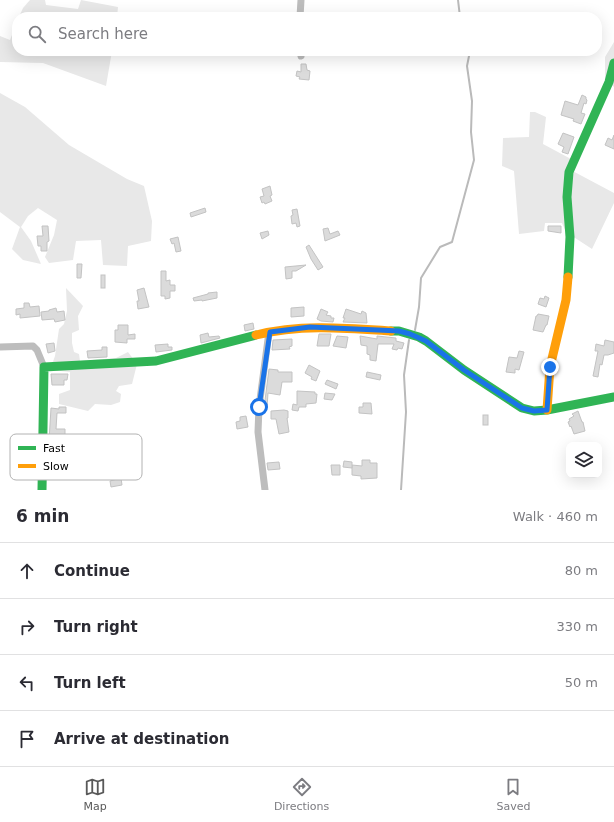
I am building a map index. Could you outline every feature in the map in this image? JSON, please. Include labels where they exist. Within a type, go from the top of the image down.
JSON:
[{"type":"street","points":[[300,12],[301,0]]},
{"type":"street","points":[[547,410],[550,367],[566,300],[569,270],[570,237],[567,197],[569,172],[609,82],[614,63]]},
{"type":"street","points":[[44,367],[156,361],[270,332],[310,327],[399,331],[426,341],[464,370],[522,408],[534,411],[547,410],[614,397]]},
{"type":"street","points":[[265,490],[258,432],[262,381],[270,332]]},
{"type":"street","points":[[0,347],[33,346],[37,350],[44,367],[43,434]]},
{"type":"street","points":[[42,480],[42,490]]},
{"type":"shaded area","points":[[30,0],[45,0],[46,5],[78,9],[81,0],[118,7],[118,12],[21,12]]},
{"type":"shaded area","points":[[12,35],[12,56],[111,56],[106,86],[43,63],[0,62],[0,36],[10,40]]},
{"type":"shaded area","points":[[614,42],[614,87],[605,79],[605,57]]},
{"type":"shaded area","points":[[0,93],[25,107],[69,145],[127,179],[144,186],[152,221],[151,241],[128,246],[127,266],[103,265],[101,240],[76,241],[73,260],[49,263],[45,257],[54,235],[57,220],[38,208],[28,216],[21,227],[31,241],[41,264],[23,260],[12,249],[20,227],[0,212]]},
{"type":"shaded area","points":[[530,112],[535,112],[546,117],[543,144],[571,159],[567,168],[614,193],[614,203],[592,249],[566,232],[562,223],[545,223],[544,231],[519,234],[514,171],[502,166],[503,138],[529,137]]},
{"type":"shaded area","points":[[66,288],[83,306],[78,316],[79,330],[72,333],[74,352],[79,354],[80,361],[116,358],[128,352],[137,364],[132,384],[119,386],[116,391],[121,394],[120,402],[111,405],[95,404],[88,411],[59,404],[59,394],[70,390],[70,372],[50,370],[55,356],[59,329],[64,324],[67,311]]},
{"type":"building","points":[[301,64],[306,64],[307,70],[310,71],[309,80],[299,79],[300,77],[296,76],[297,71],[301,72]]},
{"type":"building","points":[[582,95],[586,97],[587,100],[586,104],[584,103],[581,113],[585,114],[581,124],[573,121],[574,119],[561,115],[565,101],[578,105]]},
{"type":"building","points":[[563,133],[574,137],[568,154],[562,152],[564,147],[558,144]]},
{"type":"building","points":[[614,135],[614,149],[605,145],[608,138],[612,140]]},
{"type":"building","points":[[270,186],[272,195],[270,196],[272,201],[265,204],[264,202],[262,203],[260,197],[264,196],[262,189]]},
{"type":"building","points":[[205,208],[206,212],[191,217],[190,213]]},
{"type":"building","points":[[297,209],[300,226],[297,227],[296,223],[292,224],[291,216],[293,215],[292,210]]},
{"type":"building","points":[[42,226],[48,226],[49,241],[47,242],[47,251],[41,251],[41,246],[38,246],[37,236],[43,236]]},
{"type":"building","points":[[548,226],[561,226],[561,233],[548,231]]},
{"type":"building","points":[[328,228],[330,234],[338,231],[340,235],[325,241],[323,229]]},
{"type":"building","points":[[268,231],[269,235],[262,239],[260,233]]},
{"type":"building","points":[[178,237],[181,251],[176,252],[174,243],[172,244],[170,239]]},
{"type":"building","points":[[309,245],[323,267],[318,270],[306,247]]},
{"type":"building","points":[[77,264],[82,264],[81,278],[77,278]]},
{"type":"building","points":[[306,265],[296,271],[292,271],[292,278],[286,279],[285,267]]},
{"type":"building","points":[[161,271],[166,271],[166,281],[170,280],[170,285],[175,285],[175,291],[170,291],[170,298],[165,299],[165,296],[161,296]]},
{"type":"building","points":[[101,275],[105,275],[105,288],[101,288]]},
{"type":"building","points":[[144,288],[149,307],[138,309],[137,301],[139,301],[137,290]]},
{"type":"building","points":[[217,292],[217,298],[194,301],[193,298],[208,293]]},
{"type":"building","points":[[545,296],[549,298],[546,307],[538,304],[540,298],[544,299]]},
{"type":"building","points":[[24,303],[29,303],[30,307],[39,306],[40,316],[20,318],[20,314],[16,315],[16,309],[24,308]]},
{"type":"building","points":[[304,307],[304,316],[291,317],[291,308]]},
{"type":"building","points":[[56,308],[57,312],[64,311],[65,320],[55,322],[54,319],[42,320],[41,312]]},
{"type":"building","points":[[321,309],[328,312],[326,315],[334,318],[333,322],[321,321],[317,319]]},
{"type":"building","points":[[346,309],[361,314],[362,311],[366,313],[367,323],[343,322]]},
{"type":"building","points":[[538,314],[549,316],[547,325],[543,332],[533,330],[536,316]]},
{"type":"building","points":[[253,323],[254,329],[245,331],[244,325]]},
{"type":"building","points":[[118,325],[128,325],[128,335],[135,334],[135,339],[127,339],[127,343],[115,342],[115,330],[118,330]]},
{"type":"building","points":[[208,333],[209,337],[219,336],[220,338],[201,343],[200,335]]},
{"type":"building","points":[[319,334],[331,334],[329,346],[317,346]]},
{"type":"building","points":[[337,336],[348,337],[346,348],[333,346]]},
{"type":"building","points":[[360,336],[377,339],[377,336],[396,338],[396,341],[404,343],[402,349],[398,348],[397,350],[392,349],[394,344],[378,344],[376,361],[370,360],[370,355],[367,354],[367,346],[361,345]]},
{"type":"building","points":[[292,339],[292,346],[289,347],[290,349],[272,350],[273,340]]},
{"type":"building","points":[[605,340],[614,342],[614,353],[604,355],[602,365],[600,364],[598,377],[593,376],[598,351],[595,351],[596,344],[604,346]]},
{"type":"building","points":[[54,343],[55,351],[48,353],[46,344]]},
{"type":"building","points":[[168,344],[168,347],[172,347],[172,350],[156,352],[155,345]]},
{"type":"building","points":[[102,347],[107,347],[107,357],[88,358],[87,351],[102,350]]},
{"type":"building","points":[[519,351],[524,352],[519,370],[515,369],[515,373],[506,372],[509,357],[517,358]]},
{"type":"building","points":[[309,365],[320,371],[316,381],[311,379],[312,377],[305,373]]},
{"type":"building","points":[[269,369],[278,370],[278,372],[292,372],[292,382],[282,382],[280,395],[268,393],[267,408],[264,408]]},
{"type":"building","points":[[367,372],[381,375],[380,380],[366,377]]},
{"type":"building","points":[[51,374],[68,374],[67,380],[64,380],[64,385],[52,385]]},
{"type":"building","points":[[327,380],[338,384],[336,389],[325,384]]},
{"type":"building","points":[[297,391],[315,392],[315,394],[317,394],[316,403],[306,404],[306,407],[299,407],[298,411],[292,410],[293,404],[297,405]]},
{"type":"building","points":[[325,393],[335,394],[332,400],[324,399]]},
{"type":"building","points":[[363,403],[371,403],[372,414],[359,413],[359,407],[363,407]]},
{"type":"building","points":[[59,407],[66,407],[66,413],[57,413],[56,429],[65,429],[65,434],[49,434],[51,408],[59,409]]},
{"type":"building","points":[[271,411],[288,411],[287,418],[289,432],[279,434],[276,419],[271,419]]},
{"type":"building","points":[[578,411],[585,431],[574,434],[568,422],[570,421],[569,419],[574,416],[572,414]]},
{"type":"building","points":[[483,415],[488,415],[488,425],[483,425]]},
{"type":"building","points":[[246,416],[248,427],[237,429],[236,422],[240,421],[240,417]]},
{"type":"building","points":[[362,460],[370,460],[370,463],[377,463],[377,478],[361,479],[361,476],[352,475],[352,465],[362,466]]},
{"type":"building","points":[[344,461],[352,462],[352,468],[343,467]]},
{"type":"building","points":[[279,462],[280,469],[268,470],[267,463]]},
{"type":"building","points":[[331,465],[340,465],[340,475],[332,475]]},
{"type":"building","points":[[121,480],[122,485],[111,487],[110,481]]},
{"type":"waterway","points":[[458,0],[459,12]]},
{"type":"waterway","points":[[415,330],[419,307],[421,278],[440,247],[452,242],[474,160],[471,132],[472,101],[467,66],[469,56]]},
{"type":"waterway","points":[[401,490],[406,412],[404,375],[409,340]]},
{"type":"traffic: fast","points":[[568,277],[570,237],[567,197],[569,172],[609,82],[614,63]]},
{"type":"traffic: fast","points":[[391,331],[399,331],[419,337],[426,341],[464,370],[522,408],[534,411],[547,410],[614,397]]},
{"type":"traffic: fast","points":[[43,434],[44,367],[156,361],[256,335]]},
{"type":"traffic: fast","points":[[42,480],[42,490]]},
{"type":"traffic: slow","points":[[547,410],[550,367],[566,300],[568,277]]},
{"type":"traffic: slow","points":[[256,335],[290,329],[306,328],[391,331]]},
{"type":"route","points":[[259,407],[270,332],[289,329],[310,327],[399,331],[419,337],[494,390],[522,408],[534,411],[547,410],[550,367]]}]
